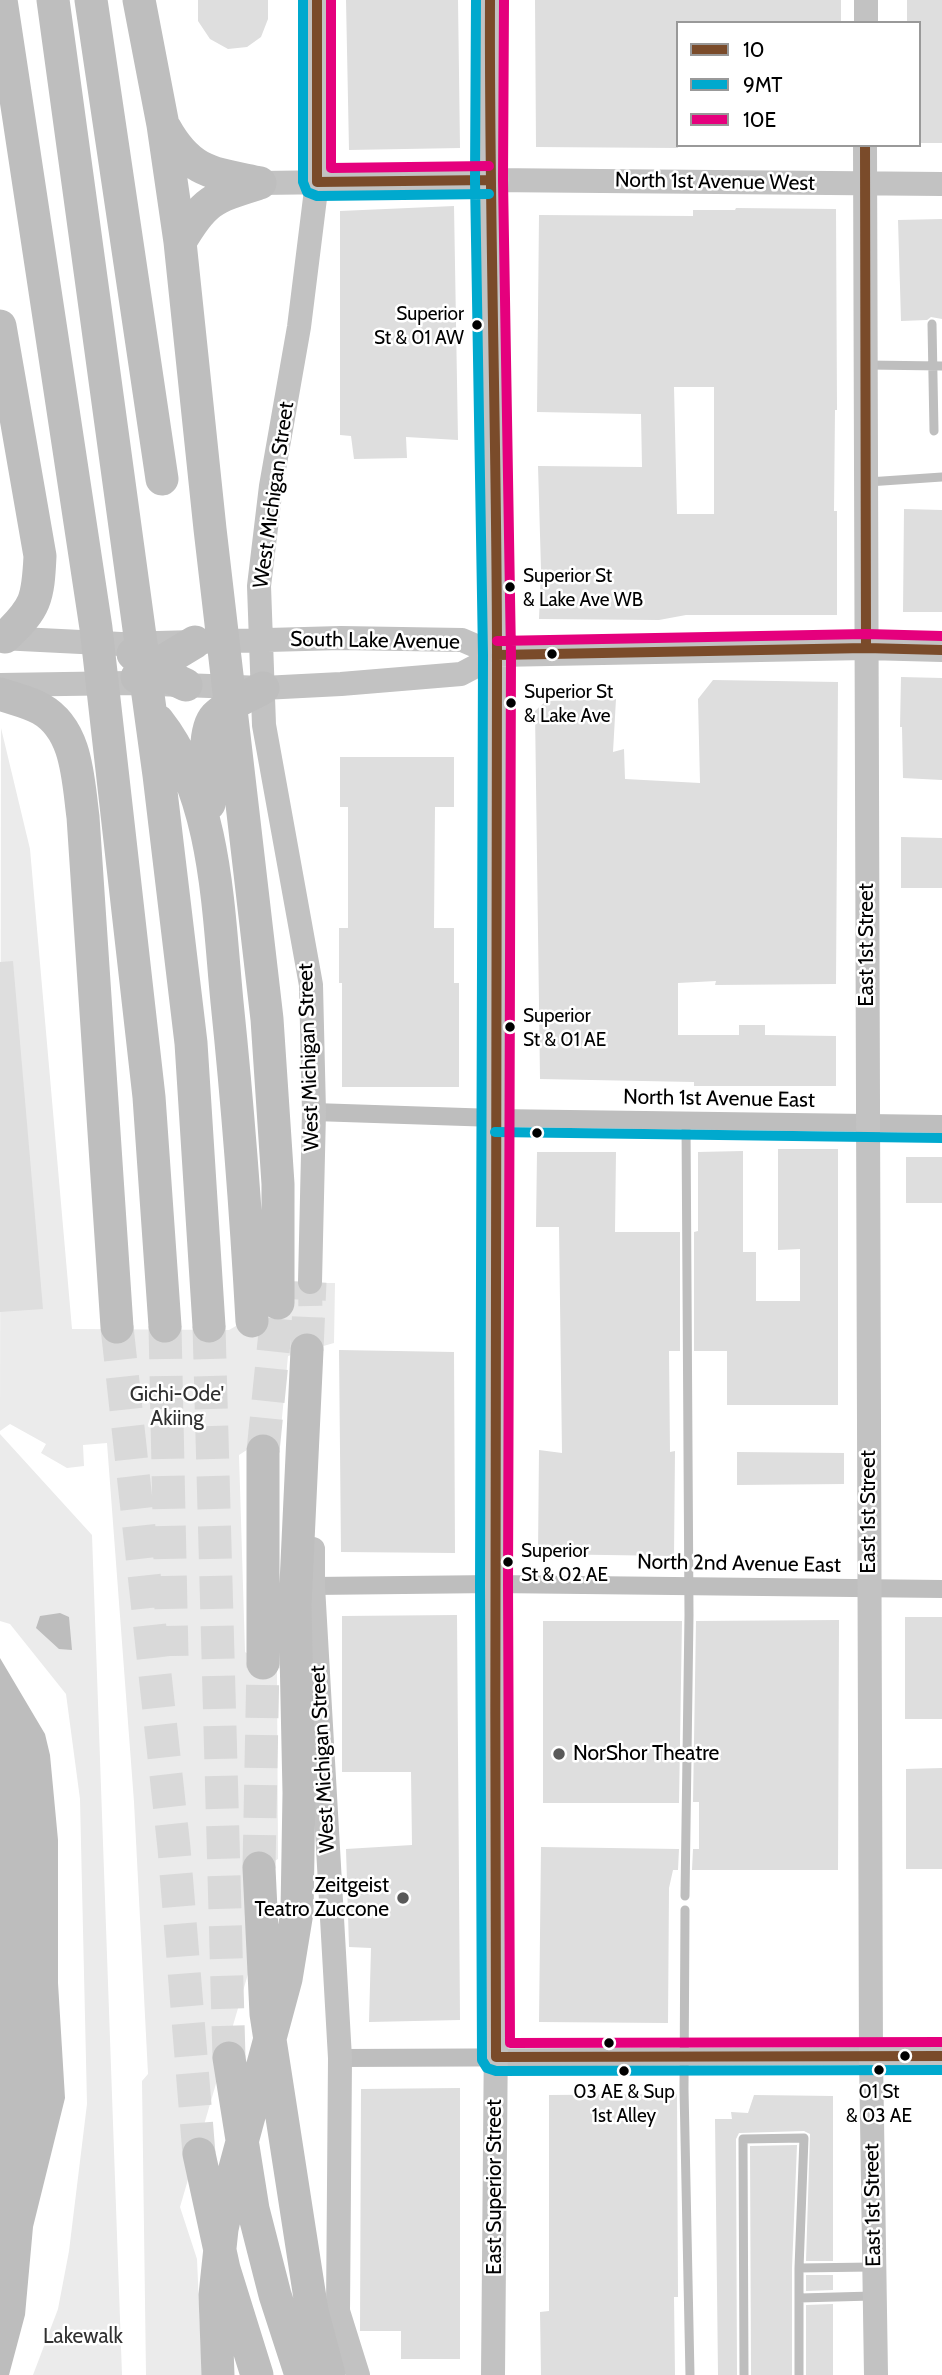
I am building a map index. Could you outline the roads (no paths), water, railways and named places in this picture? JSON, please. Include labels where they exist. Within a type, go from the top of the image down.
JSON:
[{"type":"highway","points":[[1,0],[96,628],[149,1097],[165,1326]]},
{"type":"highway","points":[[53,0],[158,762],[191,1043],[209,1326]]},
{"type":"highway","points":[[91,0],[162,479]]},
{"type":"highway","points":[[139,0],[163,125],[180,243],[210,529],[267,1019],[278,1184],[265,1312],[240,1124],[211,845],[207,752],[214,718],[235,702],[262,688]]},
{"type":"highway","points":[[163,125],[173,143],[195,165],[210,173],[260,183]]},
{"type":"highway","points":[[180,243],[206,205],[220,195],[260,183]]},
{"type":"highway","points":[[0,326],[40,556],[38,594],[25,618],[3,637]]},
{"type":"highway","points":[[23,455],[60,553],[121,644],[186,768],[211,845]]},
{"type":"highway","points":[[73,641],[106,662],[139,675],[186,685]]},
{"type":"highway","points":[[83,817],[103,737],[139,675],[195,642]]},
{"type":"highway","points":[[0,694],[43,710],[64,732],[75,759],[83,817],[117,1328]]},
{"type":"highway","points":[[218,2375],[216,2276],[224,2220],[235,2168],[286,1979],[297,1912],[299,1793],[295,1605],[309,1349]]},
{"type":"highway","points":[[263,1451],[263,1664]]},
{"type":"highway","points":[[259,1868],[266,2014],[310,2299],[329,2375]]},
{"type":"highway","points":[[229,2058],[253,2209],[275,2295],[301,2375]]},
{"type":"highway","points":[[199,2154],[224,2269],[257,2375]]},
{"type":"street","name":"West Michigan Street","points":[[310,1282],[314,1112],[311,985],[264,724],[259,586],[271,486],[299,327],[317,182],[317,0]]},
{"type":"street","name":"East Superior Street","points":[[490,0],[489,180],[497,655],[494,1584],[496,2057],[493,2375]]},
{"type":"street","points":[[866,0],[866,21]]},
{"type":"street","name":"East 1st Street","points":[[865,147],[867,1124],[876,2375]]},
{"type":"street","name":"North 1st Avenue West","points":[[260,183],[489,180],[942,184]]},
{"type":"street","name":"South Lake Avenue","points":[[3,637],[121,644],[341,638],[462,640],[497,655]]},
{"type":"street","points":[[497,655],[866,648],[942,650]]},
{"type":"street","name":"South Lake Avenue","points":[[186,685],[262,688],[461,674],[497,655]]},
{"type":"street","points":[[0,685],[139,675]]},
{"type":"street","name":"North 1st Avenue East","points":[[314,1112],[495,1118],[942,1124]]},
{"type":"street","name":"West Michigan Street","points":[[309,1349],[313,1586],[340,2058],[338,2309],[358,2375]]},
{"type":"street","name":"North 2nd Avenue East","points":[[313,1586],[494,1584],[942,1589]]},
{"type":"street","points":[[340,2058],[942,2056]]},
{"type":"lane","points":[[932,324],[937,366],[933,431]]},
{"type":"lane","points":[[865,365],[937,366]]},
{"type":"lane","points":[[866,482],[942,477]]},
{"type":"lane","points":[[685,1896],[688,1586],[686,1121]]},
{"type":"lane","points":[[685,1910],[684,2056],[690,2375]]},
{"type":"lane","points":[[744,2375],[743,2139],[804,2138],[799,2268],[799,2375]]},
{"type":"lane","points":[[799,2268],[874,2266]]},
{"type":"lane","points":[[800,2298],[875,2296]]},
{"type":"tunnel","points":[[310,1282],[311,1349]]},
{"type":"tunnel","points":[[307,1350],[310,1282]]},
{"type":"tunnel","points":[[263,1451],[278,1303]]},
{"type":"tunnel","points":[[165,1326],[172,1656]]},
{"type":"tunnel","points":[[209,1326],[229,2058]]},
{"type":"tunnel","points":[[117,1327],[174,1848],[199,2154]]},
{"type":"tunnel","points":[[259,1868],[263,1663]]},
{"type":"place","name":"Superior St & 01 AW","points":[[477,325]]},
{"type":"place","name":"Superior St & Lake Ave WB","points":[[510,587]]},
{"type":"place","name":"Superior St & Lake Ave","points":[[511,703]]},
{"type":"place","name":"Superior St & 01 AE","points":[[510,1027]]},
{"type":"place","name":"Superior St & 02 AE","points":[[508,1562]]},
{"type":"place","name":"NorShor Theatre","points":[[559,1754]]},
{"type":"place","name":"Zeitgeist Teatro Zuccone","points":[[403,1898]]},
{"type":"place","name":"01 St & 03 AE","points":[[879,2070]]},
{"type":"place","name":"03 AE & Sup 1st Alley","points":[[624,2071]]},
{"type":"park label","name":"Gichi-Ode' Akiing","points":[[177,1407]]},
{"type":"park label","name":"Lakewalk","points":[[83,2337]]}]
